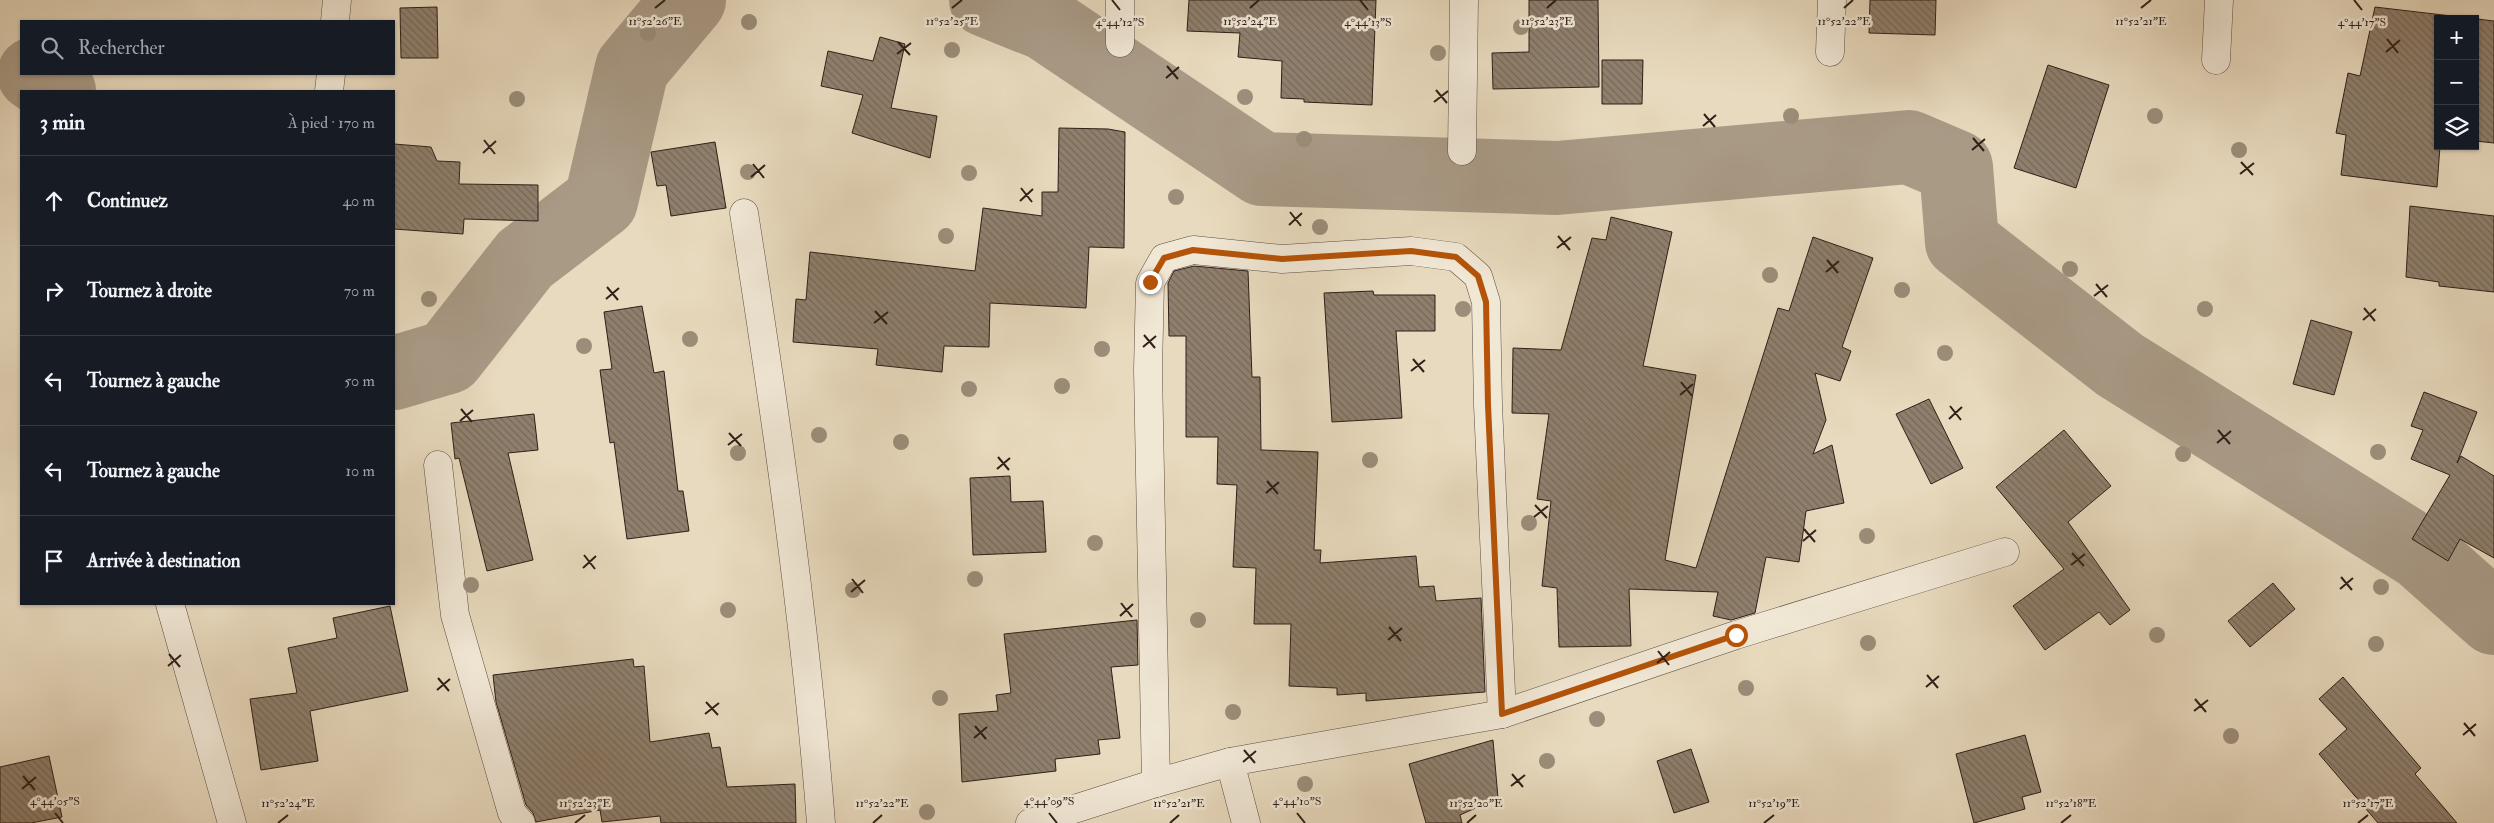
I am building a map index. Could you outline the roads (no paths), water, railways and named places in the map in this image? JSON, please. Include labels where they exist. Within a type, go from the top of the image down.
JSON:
[{"type":"street","points":[[335,20],[337,0]]},
{"type":"street","points":[[1120,0],[1120,43]]},
{"type":"street","points":[[1462,150],[1464,0]]},
{"type":"street","points":[[1830,52],[1832,0]]},
{"type":"street","points":[[2216,60],[2219,0]]},
{"type":"street","points":[[329,90],[331,75]]},
{"type":"street","points":[[744,213],[789,508],[814,723],[821,823]]},
{"type":"street","points":[[1156,783],[1148,370],[1150,282],[1164,258],[1193,250],[1282,259],[1411,251],[1456,257],[1478,276],[1486,302],[1502,714]]},
{"type":"street","points":[[438,465],[456,615],[512,813],[521,823]]},
{"type":"street","points":[[1030,823],[1156,783],[1230,762],[1502,714],[1736,635],[2005,552]]},
{"type":"street","points":[[170,605],[232,823]]},
{"type":"street","points":[[1230,762],[1246,823]]},
{"type":"waterway","points":[[395,373],[448,357],[525,259],[601,201],[632,68],[689,0]]},
{"type":"waterway","points":[[986,0],[1046,24],[1262,169],[1557,178],[1909,147],[1956,167],[1962,242],[2120,365],[2422,554],[2494,618]]},
{"type":"waterway","points":[[35,75],[58,90]]}]
